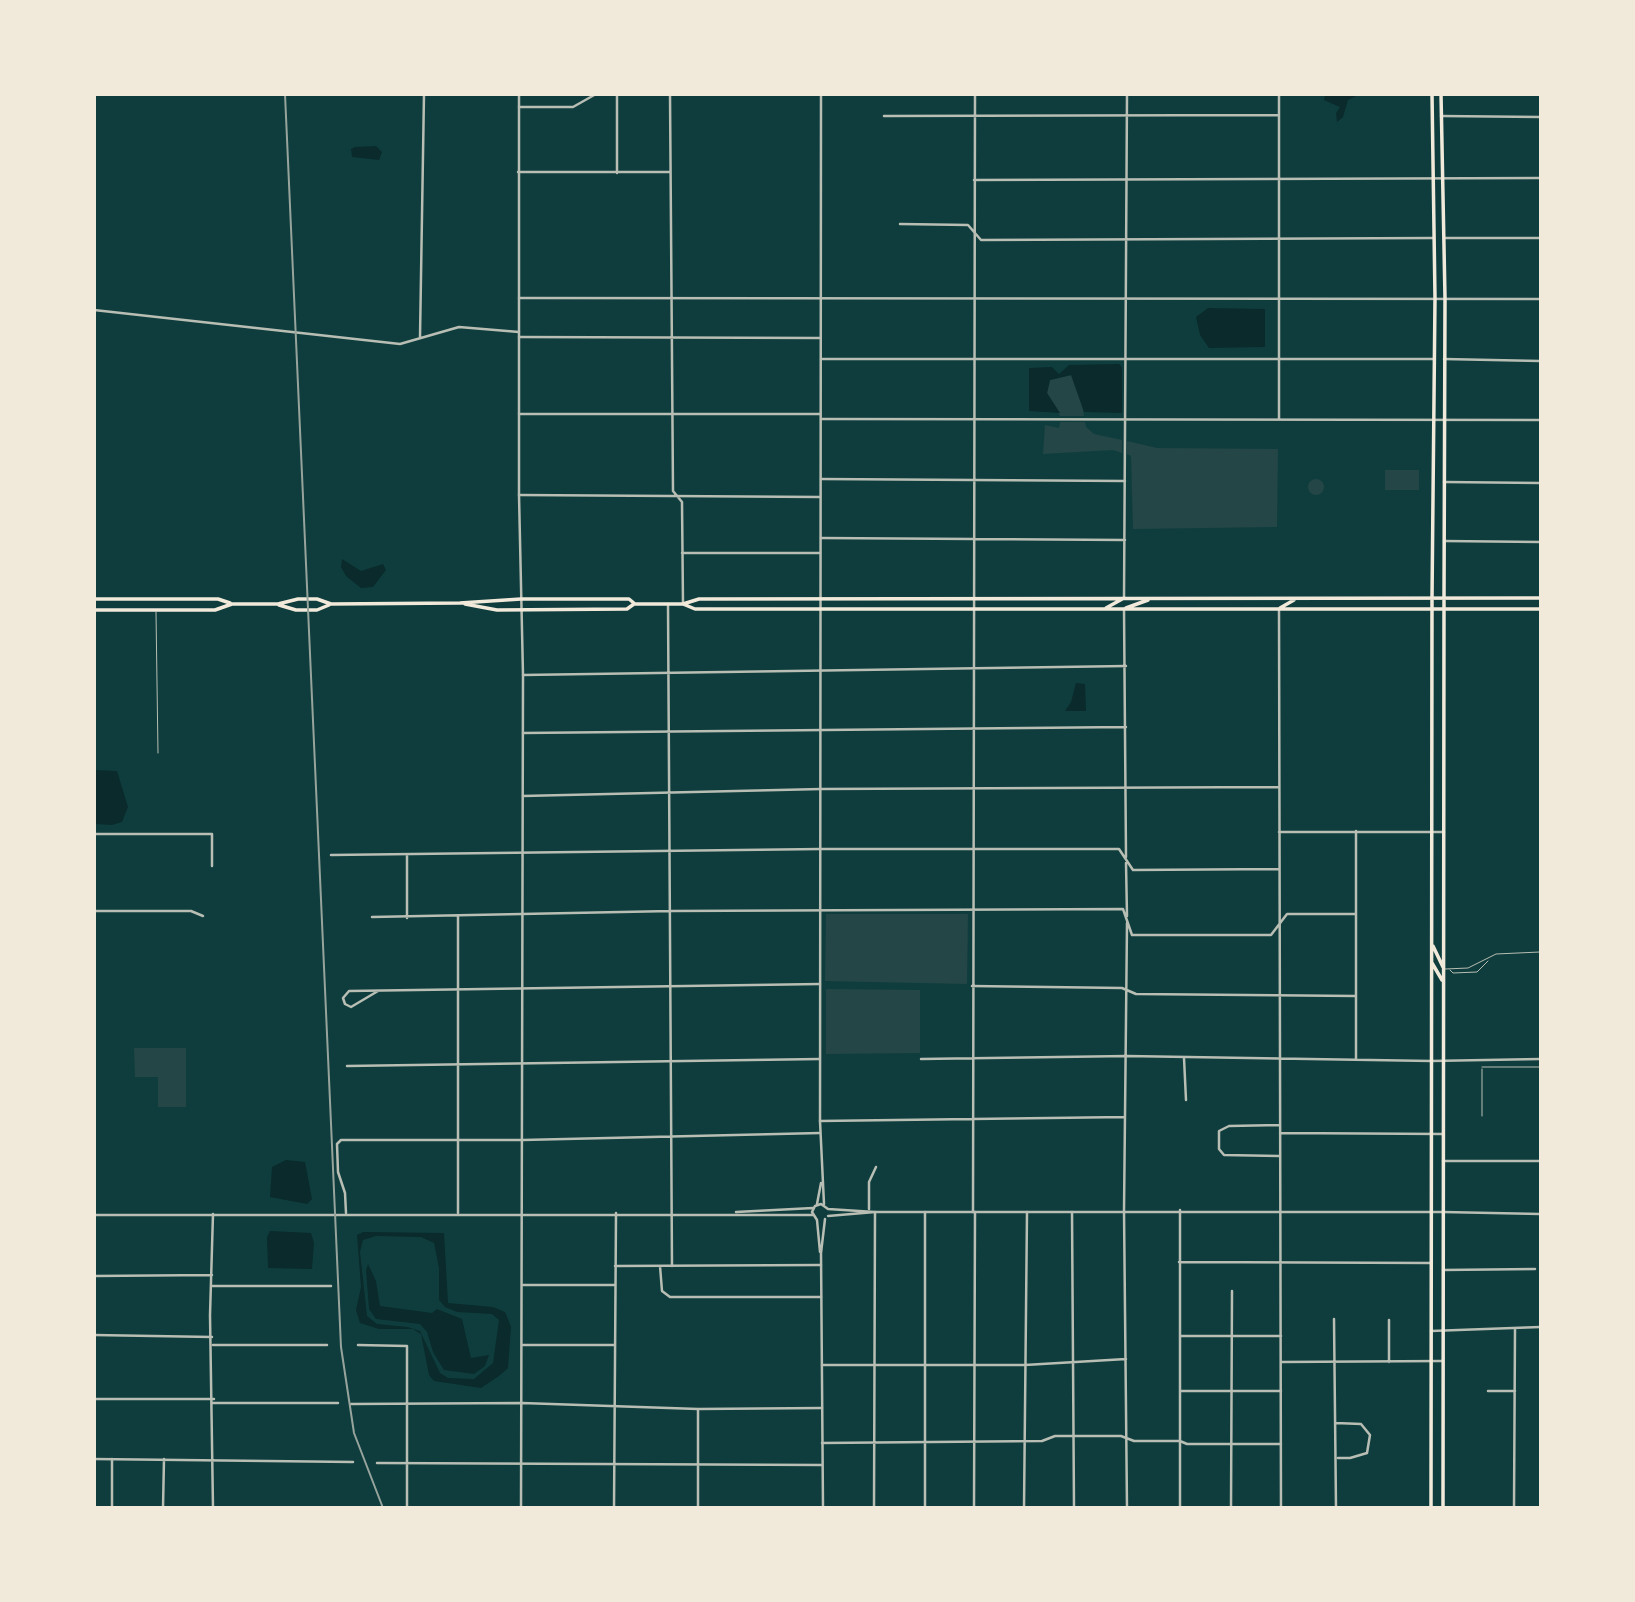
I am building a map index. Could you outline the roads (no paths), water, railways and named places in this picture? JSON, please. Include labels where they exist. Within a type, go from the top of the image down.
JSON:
[{"type":"main road","points":[[1431,1507],[1435,299],[1432,94]]},
{"type":"main road","points":[[1441,94],[1445,299],[1443,1507]]},
{"type":"main road","points":[[1101,609],[1124,598]]},
{"type":"main road","points":[[1279,609],[1300,598]]},
{"type":"main road","points":[[460,603],[497,610],[522,610],[627,609],[635,604],[683,604],[699,599],[1541,598]]},
{"type":"main road","points":[[94,599],[218,599],[232,604]]},
{"type":"main road","points":[[94,610],[215,610],[232,604],[278,604],[298,599],[317,599],[331,604],[629,599],[635,604]]},
{"type":"main road","points":[[1124,609],[1150,599]]},
{"type":"main road","points":[[1212,609],[1222,599]]},
{"type":"main road","points":[[278,604],[296,610],[317,610],[331,604]]},
{"type":"main road","points":[[683,604],[695,609],[822,610],[1541,609]]},
{"type":"main road","points":[[1432,940],[1444,969]]},
{"type":"main road","points":[[1432,963],[1444,986]]},
{"type":"street","points":[[420,337],[424,94]]},
{"type":"street","points":[[519,94],[519,495],[523,674],[521,1507]]},
{"type":"street","points":[[519,107],[573,107],[596,94]]},
{"type":"street","points":[[617,94],[617,173]]},
{"type":"street","points":[[670,94],[673,491],[682,502],[683,604]]},
{"type":"street","points":[[821,94],[820,1133],[821,1183],[824,1204],[828,1209]]},
{"type":"street","points":[[974,1507],[972,986],[975,728],[975,94]]},
{"type":"street","points":[[1124,598],[1127,94]]},
{"type":"street","points":[[1279,94],[1279,419]]},
{"type":"street","points":[[884,116],[1279,115]]},
{"type":"street","points":[[1441,116],[1541,117]]},
{"type":"street","points":[[519,172],[669,172]]},
{"type":"street","points":[[974,180],[1541,178]]},
{"type":"street","points":[[900,223],[968,225],[981,240],[1434,238]]},
{"type":"street","points":[[1444,238],[1541,238]]},
{"type":"street","points":[[519,298],[1541,299]]},
{"type":"street","points":[[94,310],[400,344],[459,327],[519,335],[821,338]]},
{"type":"street","points":[[821,359],[1434,359]]},
{"type":"street","points":[[1444,359],[1541,361]]},
{"type":"street","points":[[519,414],[821,414]]},
{"type":"street","points":[[821,419],[1541,420]]},
{"type":"street","points":[[821,479],[1125,481]]},
{"type":"street","points":[[1444,482],[1541,483]]},
{"type":"street","points":[[519,495],[820,497]]},
{"type":"street","points":[[821,538],[1125,540]]},
{"type":"street","points":[[1444,541],[1541,542]]},
{"type":"street","points":[[682,554],[820,553]]},
{"type":"street","points":[[668,604],[671,852],[669,1137],[672,1266]]},
{"type":"street","points":[[1124,609],[1128,991],[1124,1211],[1128,1507]]},
{"type":"street","points":[[1279,609],[1280,1507]]},
{"type":"street","points":[[523,674],[1126,666]]},
{"type":"street","points":[[523,733],[1126,727]]},
{"type":"street","points":[[523,796],[821,789],[1279,787]]},
{"type":"street","points":[[1356,831],[1356,1059]]},
{"type":"street","points":[[1279,832],[1444,832]]},
{"type":"street","points":[[94,834],[212,834],[212,866]]},
{"type":"street","points":[[331,855],[821,849],[1119,849],[1136,870],[1279,869]]},
{"type":"street","points":[[407,855],[407,918]]},
{"type":"street","points":[[372,917],[671,911],[1123,909],[1132,935],[1271,935],[1287,914],[1356,914]]},
{"type":"street","points":[[94,911],[191,911],[203,916]]},
{"type":"street","points":[[457,916],[458,1213]]},
{"type":"street","points":[[378,991],[351,1006],[345,1004],[343,998],[349,991],[821,984]]},
{"type":"street","points":[[972,986],[1356,996]]},
{"type":"street","points":[[921,1059],[1127,1056],[1432,1061],[1541,1059]]},
{"type":"street","points":[[1184,1057],[1186,1100]]},
{"type":"street","points":[[347,1066],[821,1059]]},
{"type":"street","points":[[820,1121],[1126,1117]]},
{"type":"street","points":[[1279,1156],[1224,1155],[1219,1149],[1219,1131],[1229,1126],[1280,1125]]},
{"type":"street","points":[[345,1213],[345,1193],[338,1172],[337,1144],[341,1140],[523,1140],[820,1133]]},
{"type":"street","points":[[1280,1133],[1443,1134]]},
{"type":"street","points":[[1443,1161],[1541,1161]]},
{"type":"street","points":[[869,1209],[869,1182],[876,1167]]},
{"type":"street","points":[[813,1215],[821,1183]]},
{"type":"street","points":[[732,1213],[824,1204]]},
{"type":"street","points":[[828,1209],[869,1209],[875,1212]]},
{"type":"street","points":[[821,1254],[828,1209]]},
{"type":"street","points":[[1180,1210],[1180,1507]]},
{"type":"street","points":[[817,1220],[875,1212],[1278,1210],[1541,1214]]},
{"type":"street","points":[[874,1507],[875,1212]]},
{"type":"street","points":[[925,1212],[925,1507]]},
{"type":"street","points":[[1024,1507],[1027,1212]]},
{"type":"street","points":[[1072,1212],[1074,1507]]},
{"type":"street","points":[[614,1507],[616,1213]]},
{"type":"street","points":[[213,1214],[213,1507]]},
{"type":"street","points":[[94,1215],[813,1215],[817,1220],[821,1254],[823,1507]]},
{"type":"street","points":[[1179,1262],[1431,1263]]},
{"type":"street","points":[[615,1266],[821,1265]]},
{"type":"street","points":[[660,1266],[664,1296],[821,1297]]},
{"type":"street","points":[[1443,1270],[1535,1269]]},
{"type":"street","points":[[94,1276],[212,1275]]},
{"type":"street","points":[[523,1285],[615,1285]]},
{"type":"street","points":[[212,1286],[331,1286]]},
{"type":"street","points":[[1231,1507],[1232,1291]]},
{"type":"street","points":[[1334,1319],[1336,1507]]},
{"type":"street","points":[[1389,1320],[1389,1362]]},
{"type":"street","points":[[1431,1331],[1541,1326]]},
{"type":"street","points":[[1514,1507],[1515,1328]]},
{"type":"street","points":[[94,1335],[212,1337]]},
{"type":"street","points":[[1180,1336],[1281,1336]]},
{"type":"street","points":[[213,1345],[327,1345]]},
{"type":"street","points":[[358,1345],[407,1346],[407,1507]]},
{"type":"street","points":[[523,1345],[615,1345]]},
{"type":"street","points":[[822,1365],[1025,1365],[1073,1360],[1127,1359]]},
{"type":"street","points":[[1281,1362],[1443,1361]]},
{"type":"street","points":[[1180,1391],[1281,1391]]},
{"type":"street","points":[[1431,1391],[1443,1391]]},
{"type":"street","points":[[1488,1391],[1515,1391]]},
{"type":"street","points":[[94,1399],[338,1403]]},
{"type":"street","points":[[351,1404],[522,1403],[698,1409],[822,1408]]},
{"type":"street","points":[[698,1409],[698,1507]]},
{"type":"street","points":[[1336,1423],[1361,1424],[1370,1435],[1367,1453],[1350,1458],[1336,1458]]},
{"type":"street","points":[[822,1443],[1024,1441],[1127,1436],[1134,1441],[1180,1441],[1187,1444],[1281,1444]]},
{"type":"street","points":[[1431,1436],[1443,1436]]},
{"type":"street","points":[[94,1459],[353,1462]]},
{"type":"street","points":[[112,1459],[112,1507]]},
{"type":"street","points":[[163,1507],[164,1459]]},
{"type":"street","points":[[377,1463],[407,1461],[822,1465]]},
{"type":"lane","points":[[156,610],[158,753]]},
{"type":"lane","points":[[1444,969],[1468,968],[1496,954],[1541,951]]},
{"type":"lane","points":[[1450,969],[1453,973],[1477,972],[1488,964],[1488,959]]},
{"type":"lane","points":[[1482,1059],[1482,1116]]},
{"type":"lane","points":[[1482,1067],[1541,1067]]},
{"type":"railway","points":[[285,94],[341,1347],[354,1433],[383,1508]]}]
